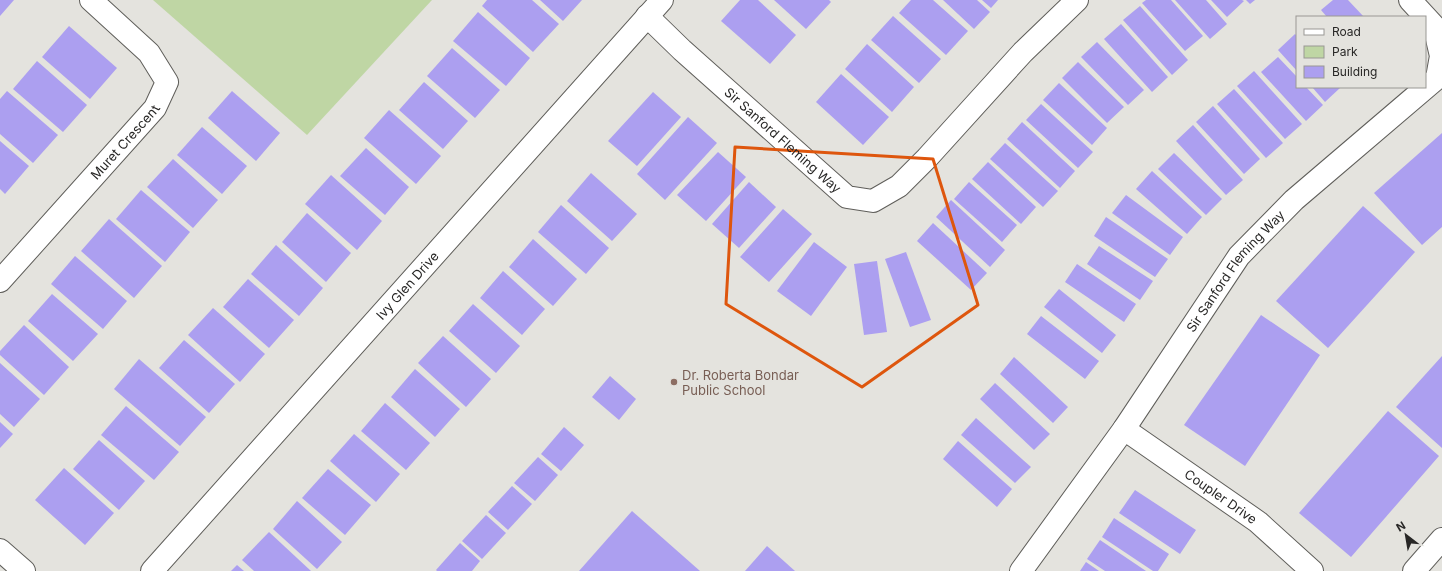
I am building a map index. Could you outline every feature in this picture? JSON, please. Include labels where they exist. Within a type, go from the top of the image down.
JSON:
[{"type":"street","name":"Muret Crescent","points":[[0,281],[155,108],[167,82],[149,53],[91,0]]},
{"type":"street","name":"Ivy Glen Drive","points":[[152,571],[662,0]]},
{"type":"street","name":"Sir Sanford Fleming Way","points":[[647,16],[682,50],[847,197],[873,201],[899,186],[1023,52],[1077,0]]},
{"type":"street","name":"Sir Sanford Fleming Way","points":[[1410,0],[1425,16]]},
{"type":"street","name":"Sir Sanford Fleming Way","points":[[1426,17],[1434,26],[1441,56],[1437,78],[1426,87]]},
{"type":"street","name":"Sir Sanford Fleming Way","points":[[1021,571],[1124,429],[1239,256],[1294,200],[1425,88]]},
{"type":"street","name":"Coupler Drive","points":[[1124,429],[1258,522],[1312,571]]},
{"type":"street","points":[[1414,571],[1442,539]]},
{"type":"street","points":[[0,550],[24,571]]},
{"type":"highlighted area","points":[[735,147],[933,159],[978,305],[862,387],[726,304]]},
{"type":"green space","points":[[153,0],[432,0],[307,135]]},
{"type":"building","points":[[0,0],[14,0],[0,16]]},
{"type":"building","points":[[487,0],[532,0],[559,24],[533,52],[482,6]]},
{"type":"building","points":[[540,0],[582,0],[563,21]]},
{"type":"building","points":[[740,0],[758,0],[796,35],[770,64],[721,21]]},
{"type":"building","points":[[774,0],[829,0],[831,2],[806,29]]},
{"type":"building","points":[[911,0],[933,0],[968,31],[946,55],[899,13]]},
{"type":"building","points":[[943,0],[977,0],[990,12],[974,29]]},
{"type":"building","points":[[982,0],[998,0],[991,8]]},
{"type":"building","points":[[1146,0],[1171,0],[1203,36],[1185,51],[1142,3]]},
{"type":"building","points":[[1175,0],[1206,0],[1227,24],[1210,39]]},
{"type":"building","points":[[1211,0],[1242,0],[1244,1],[1227,17]]},
{"type":"building","points":[[1246,0],[1255,0],[1250,4]]},
{"type":"building","points":[[1333,0],[1348,0],[1363,16],[1326,16],[1321,10]]},
{"type":"building","points":[[1140,6],[1188,60],[1172,75],[1123,20]]},
{"type":"building","points":[[478,12],[530,58],[506,86],[453,41]]},
{"type":"building","points":[[893,16],[941,59],[919,83],[871,40]]},
{"type":"building","points":[[1121,24],[1168,77],[1152,92],[1104,39]]},
{"type":"building","points":[[69,26],[117,68],[90,99],[42,57]]},
{"type":"building","points":[[1295,34],[1296,35],[1296,70],[1278,50]]},
{"type":"building","points":[[1097,42],[1144,90],[1128,105],[1081,57]]},
{"type":"building","points":[[867,44],[914,87],[892,112],[845,69]]},
{"type":"building","points":[[452,48],[500,90],[475,118],[427,76]]},
{"type":"building","points":[[1278,57],[1296,76],[1296,88],[1307,88],[1323,105],[1306,121],[1261,72]]},
{"type":"building","points":[[37,61],[87,105],[63,132],[13,89]]},
{"type":"building","points":[[1078,62],[1124,107],[1107,123],[1062,78]]},
{"type":"building","points":[[1254,71],[1302,124],[1285,139],[1237,86]]},
{"type":"building","points":[[841,74],[889,117],[863,145],[816,102]]},
{"type":"building","points":[[424,82],[468,121],[443,149],[399,110]]},
{"type":"building","points":[[1059,83],[1107,128],[1092,145],[1043,100]]},
{"type":"building","points":[[1313,88],[1340,88],[1325,102]]},
{"type":"building","points":[[1234,89],[1283,143],[1266,158],[1217,104]]},
{"type":"building","points":[[7,91],[58,135],[33,163],[0,134],[0,99]]},
{"type":"building","points":[[232,91],[280,133],[256,161],[208,118]]},
{"type":"building","points":[[653,92],[681,117],[637,166],[608,141]]},
{"type":"building","points":[[1041,104],[1093,152],[1078,168],[1026,120]]},
{"type":"building","points":[[1213,106],[1260,159],[1244,174],[1196,122]]},
{"type":"building","points":[[389,110],[441,156],[416,184],[364,138]]},
{"type":"building","points":[[688,117],[717,143],[665,200],[637,174]]},
{"type":"building","points":[[1022,122],[1075,171],[1060,188],[1007,139]]},
{"type":"building","points":[[1193,125],[1243,180],[1226,195],[1176,141]]},
{"type":"building","points":[[202,127],[247,166],[222,194],[177,155]]},
{"type":"building","points":[[1442,133],[1442,227],[1422,245],[1374,193]]},
{"type":"building","points":[[0,141],[29,166],[5,194],[0,189]]},
{"type":"building","points":[[1005,143],[1058,191],[1043,207],[990,159]]},
{"type":"building","points":[[366,148],[409,187],[385,215],[340,176]]},
{"type":"building","points":[[718,152],[746,177],[706,221],[677,195]]},
{"type":"building","points":[[1174,153],[1222,199],[1206,215],[1158,169]]},
{"type":"building","points":[[173,159],[218,200],[193,228],[147,187]]},
{"type":"building","points":[[988,162],[1036,207],[1021,224],[972,179]]},
{"type":"building","points":[[1152,171],[1202,217],[1187,234],[1136,189]]},
{"type":"building","points":[[591,173],[637,214],[612,241],[567,201]]},
{"type":"building","points":[[331,175],[382,221],[357,250],[305,204]]},
{"type":"building","points":[[749,182],[776,207],[739,248],[712,224]]},
{"type":"building","points":[[969,182],[1017,225],[1002,242],[954,199]]},
{"type":"building","points":[[141,190],[190,232],[165,262],[116,219]]},
{"type":"building","points":[[1126,195],[1183,237],[1170,255],[1112,213]]},
{"type":"building","points":[[951,200],[1005,250],[990,267],[936,217]]},
{"type":"building","points":[[561,205],[609,248],[586,274],[538,232]]},
{"type":"building","points":[[1363,206],[1415,252],[1328,348],[1276,301]]},
{"type":"building","points":[[783,209],[812,234],[769,282],[740,257]]},
{"type":"building","points":[[307,213],[351,253],[326,282],[282,242]]},
{"type":"building","points":[[1106,217],[1168,259],[1155,277],[1094,236]]},
{"type":"building","points":[[109,219],[162,266],[134,298],[81,251]]},
{"type":"building","points":[[933,223],[987,273],[971,290],[917,241]]},
{"type":"building","points":[[533,239],[577,279],[553,306],[509,267]]},
{"type":"building","points":[[814,242],[847,267],[811,316],[777,291]]},
{"type":"building","points":[[276,245],[323,288],[299,316],[251,274]]},
{"type":"building","points":[[1099,246],[1153,281],[1140,300],[1087,264]]},
{"type":"building","points":[[906,252],[931,320],[910,327],[885,259]]},
{"type":"building","points":[[75,256],[127,301],[103,329],[51,284]]},
{"type":"building","points":[[877,261],[887,332],[864,335],[854,264]]},
{"type":"building","points":[[1077,264],[1136,304],[1124,322],[1065,282]]},
{"type":"building","points":[[503,271],[545,309],[522,335],[480,298]]},
{"type":"building","points":[[248,279],[294,320],[269,348],[223,307]]},
{"type":"building","points":[[1059,289],[1116,335],[1102,353],[1044,307]]},
{"type":"building","points":[[52,294],[98,334],[73,361],[28,321]]},
{"type":"building","points":[[473,304],[520,346],[496,373],[449,331]]},
{"type":"building","points":[[213,308],[265,354],[240,382],[188,335]]},
{"type":"building","points":[[1261,315],[1320,355],[1245,466],[1184,425]]},
{"type":"building","points":[[1041,316],[1099,361],[1085,379],[1027,334]]},
{"type":"building","points":[[24,325],[69,367],[44,395],[0,355],[0,351]]},
{"type":"building","points":[[443,336],[491,379],[466,407],[418,363]]},
{"type":"building","points":[[184,340],[235,384],[209,413],[159,368]]},
{"type":"building","points":[[1442,356],[1442,448],[1396,407]]},
{"type":"building","points":[[1014,357],[1068,407],[1053,423],[1000,374]]},
{"type":"building","points":[[139,359],[206,417],[180,446],[114,389]]},
{"type":"building","points":[[0,363],[40,399],[14,427],[0,414]]},
{"type":"building","points":[[415,369],[460,409],[435,437],[391,397]]},
{"type":"building","points":[[610,376],[636,399],[619,420],[592,397]]},
{"type":"building","points":[[995,383],[1050,434],[1034,450],[980,399]]},
{"type":"building","points":[[385,403],[430,443],[406,470],[361,431]]},
{"type":"building","points":[[126,406],[179,452],[154,480],[101,435]]},
{"type":"building","points":[[1388,411],[1439,456],[1351,557],[1299,513]]},
{"type":"building","points":[[976,418],[1031,467],[1015,483],[961,435]]},
{"type":"building","points":[[0,422],[13,434],[0,448]]},
{"type":"building","points":[[564,427],[584,445],[561,471],[541,454]]},
{"type":"building","points":[[354,434],[400,474],[376,502],[330,461]]},
{"type":"building","points":[[99,440],[145,481],[119,510],[73,469]]},
{"type":"building","points":[[958,441],[1012,489],[997,507],[943,459]]},
{"type":"building","points":[[538,457],[558,475],[535,501],[514,483]]},
{"type":"building","points":[[64,468],[114,513],[85,545],[35,500]]},
{"type":"building","points":[[328,469],[371,505],[345,535],[302,498]]},
{"type":"building","points":[[512,486],[532,504],[508,530],[488,512]]},
{"type":"building","points":[[1135,490],[1196,530],[1180,554],[1119,513]]},
{"type":"building","points":[[297,501],[342,542],[317,569],[273,529]]},
{"type":"building","points":[[632,511],[700,571],[579,571]]},
{"type":"building","points":[[486,515],[506,533],[482,559],[462,541]]},
{"type":"building","points":[[1114,518],[1169,554],[1158,571],[1153,571],[1102,537]]},
{"type":"building","points":[[269,532],[311,571],[254,571],[242,560]]},
{"type":"building","points":[[1100,540],[1146,571],[1105,571],[1087,559]]},
{"type":"building","points":[[460,543],[480,561],[472,571],[437,571],[436,570]]},
{"type":"building","points":[[767,546],[795,571],[745,571]]},
{"type":"building","points":[[1086,562],[1099,571],[1080,571]]},
{"type":"building","points":[[237,565],[244,571],[231,571]]},
{"type":"place","name":"Dr. Roberta Bondar Public School","points":[[674,382]]}]
